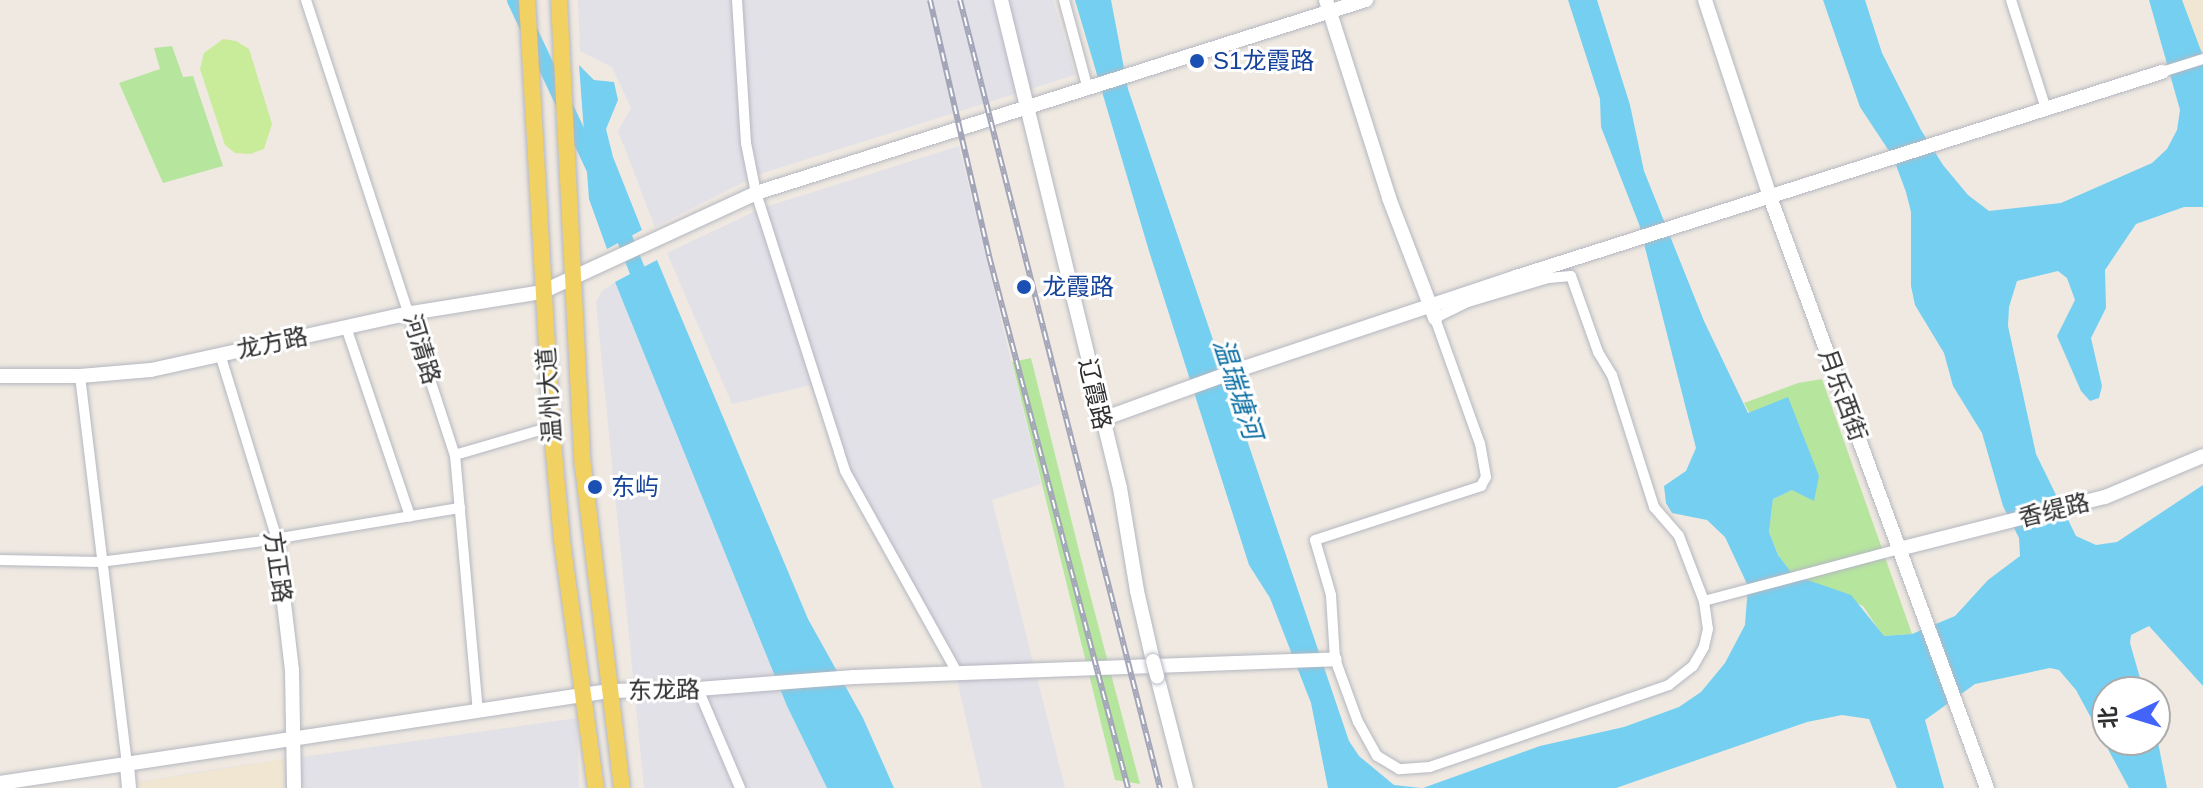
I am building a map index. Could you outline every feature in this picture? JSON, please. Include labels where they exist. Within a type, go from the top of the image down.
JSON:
[{"type":"main road","name":"温州大道","points":[[527,0],[551,427],[562,541],[596,788]]},
{"type":"main road","name":"温州大道","points":[[559,0],[589,539],[622,788]]},
{"type":"street","name":"河清路","points":[[306,0],[455,455],[478,711]]},
{"type":"street","points":[[737,0],[746,143],[756,193],[845,471],[958,674]]},
{"type":"street","name":"辽霞路","points":[[1001,0],[1029,105],[1100,420],[1120,488],[1137,591],[1186,788]]},
{"type":"street","points":[[1064,0],[1087,86]]},
{"type":"street","points":[[542,292],[574,280],[756,193],[1087,86],[1153,68],[1328,6],[1366,0]]},
{"type":"street","name":"月乐西街","points":[[1705,0],[1770,197],[1987,788]]},
{"type":"street","points":[[2011,0],[2046,109]]},
{"type":"street","points":[[1100,420],[1238,370],[1433,312],[1468,302],[1548,278],[1571,276],[1598,352],[1612,375],[1654,507],[1679,536],[1704,601],[1708,629],[1704,647],[1693,666],[1669,685],[1430,767],[1399,769],[1377,756],[1358,722],[1332,660],[1331,595],[1315,540],[1481,486],[1486,477],[1480,444],[1433,312],[1389,198],[1328,6]]},
{"type":"street","points":[[1433,312],[1584,257],[2203,59]]},
{"type":"street","name":"龙方路","points":[[0,376],[80,376],[151,370],[411,313],[542,292]]},
{"type":"street","points":[[346,327],[410,516]]},
{"type":"street","name":"方正路","points":[[220,354],[276,536],[292,670],[294,788]]},
{"type":"street","points":[[80,376],[129,788]]},
{"type":"street","points":[[455,455],[551,427]]},
{"type":"street","name":"香缇路","points":[[1899,549],[2105,497],[2203,456]]},
{"type":"street","points":[[0,560],[100,562],[460,508]]},
{"type":"street","points":[[1704,601],[1899,549]]},
{"type":"street","name":"东龙路","points":[[0,783],[609,691],[698,689],[842,678],[1332,660]]},
{"type":"street","points":[[698,689],[740,788]]},
{"type":"shaded area","points":[[578,0],[1053,0],[1075,75],[760,174],[655,227],[618,131],[631,108],[612,67],[580,51]]},
{"type":"shaded area","points":[[2182,0],[2203,0],[2203,56],[2195,41]]},
{"type":"shaded area","points":[[959,146],[1041,484],[992,500],[1065,788],[982,788],[955,671],[850,490],[810,385],[732,404],[667,253],[762,208]]},
{"type":"shaded area","points":[[615,282],[787,706],[827,788],[644,788],[596,302],[602,291]]},
{"type":"shaded area","points":[[577,718],[579,788],[139,788],[139,782],[209,770]]},
{"type":"shaded area","points":[[285,759],[285,788],[139,788],[139,782]]},
{"type":"green space","points":[[223,39],[236,41],[249,49],[272,124],[264,149],[250,154],[235,153],[225,145],[200,69],[204,53]]},
{"type":"green space","points":[[172,46],[183,77],[193,76],[223,166],[163,183],[119,83],[160,69],[154,48]]},
{"type":"green space","points":[[1031,358],[1140,784],[1115,780],[1012,362]]},
{"type":"green space","points":[[1822,379],[1912,634],[1883,636],[1863,606],[1792,575],[1778,555],[1769,532],[1773,499],[1792,490],[1744,403],[1798,383]]},
{"type":"water","points":[[1075,0],[1111,0],[1128,89],[1349,741],[1359,756],[1394,785],[1421,788],[1328,788],[1311,703],[1270,598],[1249,565],[1149,251]]},
{"type":"water","points":[[1568,0],[1597,0],[1630,105],[1644,171],[1704,321],[1748,413],[1788,397],[1819,476],[1814,501],[1792,490],[1773,499],[1769,532],[1778,555],[1793,575],[1851,595],[1884,636],[1912,634],[1955,616],[1988,580],[2020,556],[2019,538],[2003,506],[1982,433],[1953,386],[1944,353],[1915,305],[1911,286],[1911,212],[1906,192],[1893,157],[1860,107],[1823,0],[1865,0],[1882,53],[1921,130],[1943,165],[1968,195],[1989,211],[2061,203],[2152,163],[2167,149],[2177,130],[2180,110],[2149,0],[2182,0],[2203,56],[2203,207],[2184,207],[2136,224],[2105,270],[2106,308],[2091,338],[2102,386],[2099,398],[2090,401],[2081,391],[2057,336],[2075,300],[2067,278],[2058,271],[2017,281],[2009,307],[2008,326],[2036,454],[2076,536],[2096,545],[2117,542],[2203,485],[2203,686],[2149,626],[2131,635],[2130,643],[2139,676],[2091,676],[2091,718],[2076,690],[2059,670],[2050,668],[1975,684],[1925,720],[1944,788],[1897,788],[1869,719],[1842,715],[1807,722],[1616,788],[1423,788],[1540,746],[1624,727],[1679,707],[1701,692],[1725,663],[1745,625],[1748,586],[1725,537],[1707,520],[1672,513],[1666,503],[1664,486],[1686,471],[1696,448],[1639,224],[1601,127],[1600,99]]},
{"type":"water","points":[[579,65],[594,80],[614,82],[618,100],[606,129],[613,157],[642,230],[607,249],[589,199]]},
{"type":"water","points":[[657,260],[808,619],[863,718],[894,788],[827,788],[787,706],[615,282]]},
{"type":"water","points":[[2112,756],[2161,756],[2167,788],[2129,788]]},
{"type":"waterway","points":[[515,0],[594,168]]},
{"type":"waterway","points":[[617,219],[645,290]]},
{"type":"railway","points":[[930,0],[989,256],[1128,788]]},
{"type":"railway","points":[[960,0],[1160,788]]},
{"type":"place","name":"S1龙霞路","points":[[1197,61]]},
{"type":"place","name":"龙霞路","points":[[1024,287]]},
{"type":"place","name":"东屿","points":[[595,487]]},
{"type":"water label","name":"温瑞塘河","points":[[1237,389]]}]
